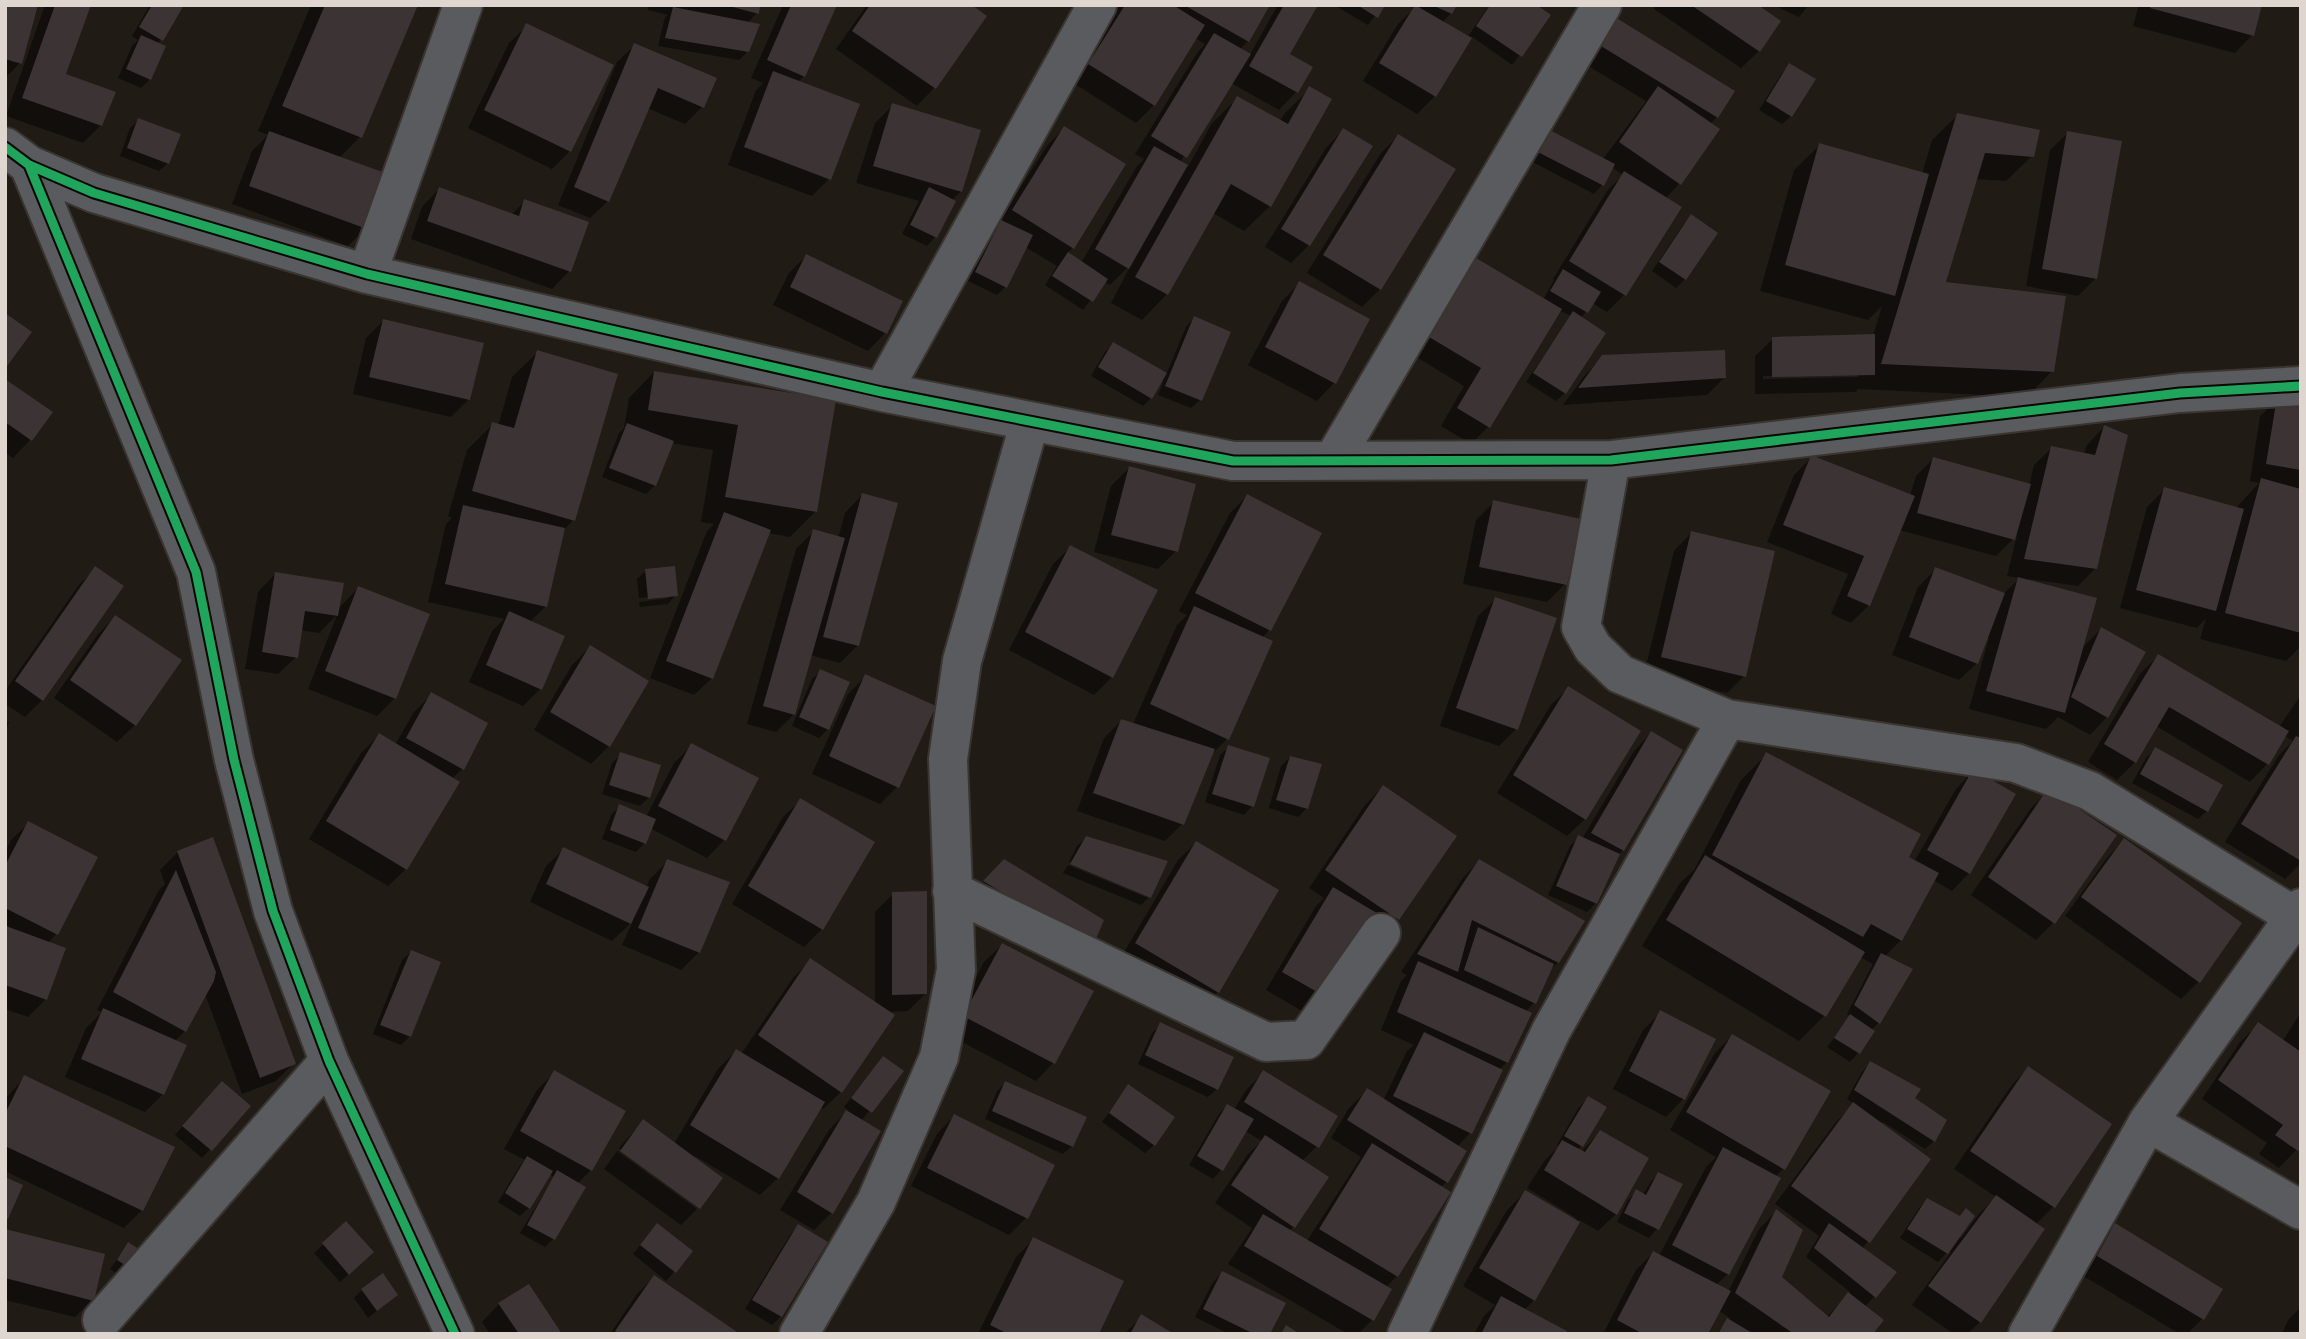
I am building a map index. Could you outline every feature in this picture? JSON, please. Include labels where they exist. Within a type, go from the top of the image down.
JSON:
[{"type":"street","points":[[366,274],[463,5]]},
{"type":"street","points":[[882,392],[1097,5]]},
{"type":"street","points":[[1334,459],[1602,5]]},
{"type":"street","points":[[17,156],[94,192],[366,274],[882,392],[1233,461],[1611,460],[2180,393],[2301,386]]},
{"type":"street","points":[[17,156],[196,572],[234,760],[273,911],[329,1061],[455,1334]]},
{"type":"street","points":[[799,1334],[876,1202],[939,1056],[956,970],[948,760],[962,661],[1030,421]]},
{"type":"street","points":[[1611,460],[1581,627],[1593,648],[1620,674],[1727,719],[2017,763],[2090,792],[2297,912],[2148,1122],[2028,1334]]},
{"type":"street","points":[[1407,1334],[1551,1031],[1727,719]]},
{"type":"street","points":[[952,891],[1266,1042],[1306,1040],[1381,933]]},
{"type":"street","points":[[102,1320],[329,1061]]},
{"type":"street","points":[[2148,1122],[2301,1210]]},
{"type":"building","points":[[5,5],[38,5],[22,64],[5,59]]},
{"type":"building","points":[[55,5],[91,5],[66,74],[116,92],[102,126],[22,98]]},
{"type":"building","points":[[152,5],[184,5],[163,41],[139,27]]},
{"type":"building","points":[[325,5],[418,5],[362,138],[282,106]]},
{"type":"building","points":[[725,5],[760,5],[759,14]]},
{"type":"building","points":[[791,5],[837,5],[805,77],[767,60]]},
{"type":"building","points":[[870,5],[972,5],[987,16],[936,89],[852,31]]},
{"type":"building","points":[[1125,5],[1173,5],[1205,25],[1155,106],[1088,64]]},
{"type":"building","points":[[1184,5],[1270,5],[1249,42]]},
{"type":"building","points":[[1284,5],[1318,5],[1290,54],[1313,67],[1298,93],[1249,66]]},
{"type":"building","points":[[1357,5],[1385,5],[1378,18]]},
{"type":"building","points":[[1415,5],[1472,38],[1436,97],[1379,63]]},
{"type":"building","points":[[1432,5],[1457,5],[1452,14]]},
{"type":"building","points":[[1490,5],[1537,5],[1551,15],[1522,57],[1476,26]]},
{"type":"building","points":[[1691,5],[1758,5],[1781,21],[1760,52]]},
{"type":"building","points":[[2151,5],[2262,5],[2254,36],[2150,8]]},
{"type":"building","points":[[673,7],[760,24],[749,52],[665,38]]},
{"type":"building","points":[[1605,11],[1735,91],[1718,118],[1588,38]]},
{"type":"building","points":[[526,23],[614,65],[571,152],[484,110]]},
{"type":"building","points":[[1214,33],[1251,54],[1187,158],[1151,136]]},
{"type":"building","points":[[141,35],[166,46],[151,80],[126,69]]},
{"type":"building","points":[[634,43],[717,78],[704,108],[658,88],[609,202],[574,187]]},
{"type":"building","points":[[1789,63],[1816,79],[1792,117],[1766,101]]},
{"type":"building","points":[[773,71],[860,104],[831,180],[744,147]]},
{"type":"building","points":[[1309,86],[1332,99],[1271,207],[1231,184],[1168,295],[1135,277],[1237,96],[1288,124]]},
{"type":"building","points":[[1658,86],[1720,129],[1681,185],[1619,142]]},
{"type":"building","points":[[892,103],[981,130],[962,192],[873,166]]},
{"type":"building","points":[[1957,113],[2040,130],[2034,157],[1985,153],[1946,282],[2066,296],[2054,372],[1881,364]]},
{"type":"building","points":[[138,118],[181,134],[169,164],[127,148]]},
{"type":"building","points":[[1064,126],[1126,164],[1074,249],[1012,210]]},
{"type":"building","points":[[1542,126],[1615,164],[1604,186],[1530,148]]},
{"type":"building","points":[[1343,128],[1373,146],[1310,246],[1281,229]]},
{"type":"building","points":[[269,131],[388,174],[367,229],[249,186]]},
{"type":"building","points":[[2067,131],[2122,141],[2097,279],[2042,269]]},
{"type":"building","points":[[1398,134],[1456,169],[1381,290],[1323,255]]},
{"type":"building","points":[[1819,143],[1929,174],[1895,296],[1785,265]]},
{"type":"building","points":[[1154,146],[1188,165],[1129,269],[1095,249]]},
{"type":"building","points":[[1624,171],[1682,207],[1626,296],[1569,261]]},
{"type":"building","points":[[439,187],[519,216],[524,199],[589,222],[571,272],[427,221]]},
{"type":"building","points":[[929,187],[956,201],[937,238],[910,225]]},
{"type":"building","points":[[1691,214],[1718,233],[1686,280],[1659,262]]},
{"type":"building","points":[[1001,220],[1033,235],[1007,288],[975,272]]},
{"type":"building","points":[[1068,252],[1108,279],[1093,302],[1052,276]]},
{"type":"building","points":[[806,254],[903,301],[887,334],[790,287]]},
{"type":"building","points":[[1471,255],[1562,309],[1490,428],[1457,408],[1481,368],[1424,334]]},
{"type":"building","points":[[1563,269],[1601,292],[1588,313],[1550,291]]},
{"type":"building","points":[[1299,281],[1370,319],[1336,384],[1265,347]]},
{"type":"building","points":[[1573,311],[1606,333],[1566,394],[1533,373]]},
{"type":"building","points":[[5,313],[32,332],[5,369]]},
{"type":"building","points":[[1194,316],[1231,332],[1202,401],[1165,386]]},
{"type":"building","points":[[383,319],[484,343],[470,400],[369,377]]},
{"type":"building","points":[[1875,334],[1875,375],[1772,377],[1772,337]]},
{"type":"building","points":[[1113,342],[1167,373],[1152,399],[1098,367]]},
{"type":"building","points":[[537,350],[618,374],[575,521],[472,491],[492,422],[514,428]]},
{"type":"building","points":[[1725,350],[1726,378],[1578,388],[1602,355]]},
{"type":"building","points":[[654,371],[836,400],[817,512],[725,497],[738,425],[648,410]]},
{"type":"building","points":[[5,379],[53,412],[32,441],[5,422]]},
{"type":"building","points":[[2277,397],[2301,400],[2301,470],[2266,464]]},
{"type":"building","points":[[627,423],[674,441],[656,486],[609,468]]},
{"type":"building","points":[[2104,425],[2128,435],[2097,569],[2024,559],[2051,446],[2095,455]]},
{"type":"building","points":[[1811,455],[1915,496],[1870,606],[1847,596],[1864,556],[1783,525]]},
{"type":"building","points":[[1933,457],[2031,484],[2015,540],[1917,513]]},
{"type":"building","points":[[1129,466],[1196,484],[1178,552],[1111,535]]},
{"type":"building","points":[[2261,478],[2301,489],[2301,633],[2225,613]]},
{"type":"building","points":[[2164,487],[2244,509],[2216,611],[2136,590]]},
{"type":"building","points":[[862,493],[898,503],[859,646],[823,637]]},
{"type":"building","points":[[1247,494],[1322,533],[1271,631],[1195,593]]},
{"type":"building","points":[[1493,500],[1581,519],[1567,585],[1479,567]]},
{"type":"building","points":[[463,505],[565,528],[547,607],[445,584]]},
{"type":"building","points":[[724,512],[771,530],[713,679],[666,661]]},
{"type":"building","points":[[813,529],[845,538],[795,715],[763,706]]},
{"type":"building","points":[[1691,531],[1775,551],[1746,677],[1661,657]]},
{"type":"building","points":[[1070,545],[1158,590],[1113,678],[1025,632]]},
{"type":"building","points":[[95,566],[124,586],[43,701],[15,681]]},
{"type":"building","points":[[675,566],[678,596],[648,599],[645,569]]},
{"type":"building","points":[[1935,567],[2005,593],[1978,664],[1909,637]]},
{"type":"building","points":[[275,572],[344,583],[338,616],[305,611],[298,658],[262,652]]},
{"type":"building","points":[[2018,577],[2097,598],[2065,713],[1986,691]]},
{"type":"building","points":[[358,586],[430,614],[396,699],[325,671]]},
{"type":"building","points":[[1495,597],[1557,618],[1518,730],[1456,708]]},
{"type":"building","points":[[1194,606],[1273,641],[1229,740],[1150,704]]},
{"type":"building","points":[[509,611],[565,636],[542,690],[486,665]]},
{"type":"building","points":[[115,615],[182,660],[136,726],[70,680]]},
{"type":"building","points":[[2101,627],[2146,652],[2108,718],[2071,697]]},
{"type":"building","points":[[590,645],[649,681],[610,747],[550,712]]},
{"type":"building","points":[[2158,654],[2289,731],[2269,765],[2169,707],[2136,763],[2104,744]]},
{"type":"building","points":[[820,669],[850,682],[829,730],[799,717]]},
{"type":"building","points":[[865,674],[936,706],[899,788],[829,756]]},
{"type":"building","points":[[1568,686],[1641,731],[1586,820],[1513,775]]},
{"type":"building","points":[[431,692],[488,723],[464,770],[406,738]]},
{"type":"building","points":[[1121,719],[1215,749],[1184,825],[1093,793]]},
{"type":"building","points":[[1651,731],[1683,750],[1624,851],[1591,833]]},
{"type":"building","points":[[379,733],[460,782],[407,870],[326,821]]},
{"type":"building","points":[[2296,736],[2301,738],[2301,861],[2241,824]]},
{"type":"building","points":[[691,743],[759,778],[726,841],[658,806]]},
{"type":"building","points":[[1228,745],[1270,758],[1254,807],[1212,794]]},
{"type":"building","points":[[2155,747],[2223,785],[2208,812],[2140,774]]},
{"type":"building","points":[[620,752],[661,765],[650,798],[609,785]]},
{"type":"building","points":[[1766,752],[1921,834],[1909,857],[1939,873],[1902,941],[1871,924],[1863,937],[1712,855]]},
{"type":"building","points":[[1290,756],[1322,764],[1308,809],[1276,800]]},
{"type":"building","points":[[1973,769],[2016,794],[1970,874],[1927,850]]},
{"type":"building","points":[[1383,785],[1457,836],[1399,920],[1325,870]]},
{"type":"building","points":[[2048,788],[2117,835],[2055,924],[1988,877]]},
{"type":"building","points":[[800,798],[875,842],[823,930],[748,886]]},
{"type":"building","points":[[619,804],[656,819],[646,844],[610,830]]},
{"type":"building","points":[[28,821],[98,857],[58,935],[5,908],[5,866]]},
{"type":"building","points":[[1578,835],[1620,854],[1597,904],[1556,886]]},
{"type":"building","points":[[1086,836],[1168,861],[1151,898],[1070,864]]},
{"type":"building","points":[[213,837],[296,1064],[260,1078],[177,851]]},
{"type":"building","points":[[2124,838],[2242,923],[2200,983],[2081,897]]},
{"type":"building","points":[[1196,841],[1279,890],[1219,993],[1135,943]]},
{"type":"building","points":[[563,847],[649,887],[631,924],[546,884]]},
{"type":"building","points":[[1705,855],[1865,952],[1826,1017],[1666,920]]},
{"type":"building","points":[[667,859],[730,882],[700,953],[638,928]]},
{"type":"building","points":[[1004,859],[1104,920],[1093,946],[983,881]]},
{"type":"building","points":[[1479,859],[1585,921],[1559,963],[1472,920],[1458,972],[1417,954]]},
{"type":"building","points":[[176,870],[216,972],[214,981],[186,1032],[113,992]]},
{"type":"building","points":[[1333,887],[1397,925],[1347,1009],[1282,972]]},
{"type":"building","points":[[927,891],[927,994],[892,995],[892,892]]},
{"type":"building","points":[[6,926],[66,948],[47,1000],[5,985]]},
{"type":"building","points":[[1478,927],[1554,964],[1536,1004],[1464,970]]},
{"type":"building","points":[[1002,943],[1094,991],[1055,1064],[963,1016]]},
{"type":"building","points":[[411,950],[441,962],[411,1037],[380,1025]]},
{"type":"building","points":[[1881,953],[1913,969],[1880,1024],[1854,1005]]},
{"type":"building","points":[[810,958],[895,1015],[842,1093],[758,1035]]},
{"type":"building","points":[[1418,961],[1532,1013],[1508,1063],[1397,1012]]},
{"type":"building","points":[[103,1008],[187,1045],[164,1095],[81,1059]]},
{"type":"building","points":[[1660,1010],[1716,1039],[1685,1100],[1629,1071]]},
{"type":"building","points":[[1850,1014],[1875,1031],[1860,1054],[1834,1038]]},
{"type":"building","points":[[1160,1022],[1234,1057],[1218,1090],[1145,1055]]},
{"type":"building","points":[[2258,1022],[2301,1052],[2301,1148],[2298,1151],[2275,1135],[2283,1125],[2218,1080]]},
{"type":"building","points":[[1424,1032],[1503,1070],[1472,1134],[1393,1096]]},
{"type":"building","points":[[1732,1034],[1831,1091],[1785,1170],[1686,1112]]},
{"type":"building","points":[[736,1049],[825,1102],[779,1179],[690,1125]]},
{"type":"building","points":[[883,1056],[904,1071],[872,1113],[851,1098]]},
{"type":"building","points":[[1870,1061],[1921,1089],[1915,1098],[1947,1120],[1935,1142],[1854,1090]]},
{"type":"building","points":[[2028,1066],[2112,1124],[2055,1208],[1970,1151]]},
{"type":"building","points":[[554,1070],[626,1111],[592,1171],[520,1131]]},
{"type":"building","points":[[1263,1070],[1338,1116],[1319,1148],[1244,1102]]},
{"type":"building","points":[[24,1075],[175,1147],[143,1211],[5,1146],[5,1114]]},
{"type":"building","points":[[222,1081],[251,1106],[212,1151],[182,1126]]},
{"type":"building","points":[[1005,1081],[1087,1117],[1073,1147],[992,1111]]},
{"type":"building","points":[[1128,1084],[1175,1117],[1155,1146],[1109,1113]]},
{"type":"building","points":[[1367,1088],[1467,1151],[1448,1183],[1347,1120]]},
{"type":"building","points":[[1588,1096],[1607,1107],[1583,1147],[1564,1136]]},
{"type":"building","points":[[1853,1102],[1931,1159],[1870,1243],[1791,1186]]},
{"type":"building","points":[[1227,1104],[1254,1119],[1223,1171],[1197,1156]]},
{"type":"building","points":[[846,1110],[881,1131],[833,1214],[797,1192]]},
{"type":"building","points":[[954,1114],[1055,1165],[1028,1219],[927,1168]]},
{"type":"building","points":[[643,1119],[723,1178],[700,1209],[620,1151]]},
{"type":"building","points":[[1600,1130],[1649,1158],[1617,1215],[1544,1170],[1562,1140],[1585,1152]]},
{"type":"building","points":[[1265,1135],[1329,1177],[1295,1228],[1231,1185]]},
{"type":"building","points":[[1372,1143],[1451,1192],[1398,1277],[1319,1229]]},
{"type":"building","points":[[1723,1147],[1781,1178],[1729,1275],[1672,1245]]},
{"type":"building","points":[[527,1156],[553,1171],[530,1209],[505,1193]]},
{"type":"building","points":[[557,1170],[586,1187],[555,1240],[527,1225]]},
{"type":"building","points":[[1658,1172],[1683,1184],[1659,1230],[1624,1213],[1636,1189],[1646,1195]]},
{"type":"building","points":[[5,1177],[23,1185],[8,1219],[5,1218]]},
{"type":"building","points":[[1525,1190],[1580,1222],[1535,1301],[1479,1268]]},
{"type":"building","points":[[1996,1195],[2045,1229],[1981,1323],[1928,1286]]},
{"type":"building","points":[[1927,1198],[1960,1216],[1966,1208],[1975,1216],[1948,1254],[1907,1229]]},
{"type":"building","points":[[1776,1209],[1803,1230],[1782,1277],[1829,1317],[1848,1292],[1884,1320],[1873,1334],[1794,1334],[1735,1293]]},
{"type":"building","points":[[1263,1214],[1392,1289],[1374,1321],[1244,1246]]},
{"type":"building","points":[[346,1221],[374,1252],[349,1275],[322,1243]]},
{"type":"building","points":[[657,1223],[693,1251],[676,1273],[640,1245]]},
{"type":"building","points":[[1829,1223],[1897,1272],[1876,1298],[1814,1248]]},
{"type":"building","points":[[2115,1223],[2223,1289],[2204,1320],[2097,1256]]},
{"type":"building","points":[[798,1224],[828,1242],[782,1317],[752,1300]]},
{"type":"building","points":[[5,1229],[105,1254],[94,1301],[5,1278]]},
{"type":"building","points":[[1033,1237],[1124,1281],[1099,1334],[1008,1334],[990,1325]]},
{"type":"building","points":[[128,1242],[145,1253],[134,1271],[117,1260]]},
{"type":"building","points":[[1653,1251],[1731,1291],[1708,1334],[1643,1334],[1617,1320]]},
{"type":"building","points":[[1222,1271],[1286,1303],[1270,1334],[1254,1334],[1203,1309]]},
{"type":"building","points":[[383,1273],[398,1295],[377,1311],[361,1289]]},
{"type":"building","points":[[654,1275],[740,1334],[619,1334],[615,1331]]},
{"type":"building","points":[[529,1284],[562,1334],[519,1334],[498,1303]]},
{"type":"building","points":[[1501,1296],[1567,1331],[1566,1334],[1481,1334]]},
{"type":"building","points":[[1141,1314],[1174,1334],[1130,1334]]},
{"type":"building","points":[[1727,1318],[1754,1334],[1718,1334]]},
{"type":"building","points":[[1286,1325],[1300,1334],[1281,1334]]},
{"type":"cycle path","points":[[5,147],[29,165],[94,193],[367,274],[882,392],[1233,461],[1611,460],[2180,393],[2301,386]]},
{"type":"cycle path","points":[[29,165],[196,572],[234,760],[273,911],[329,1061],[455,1334]]}]
